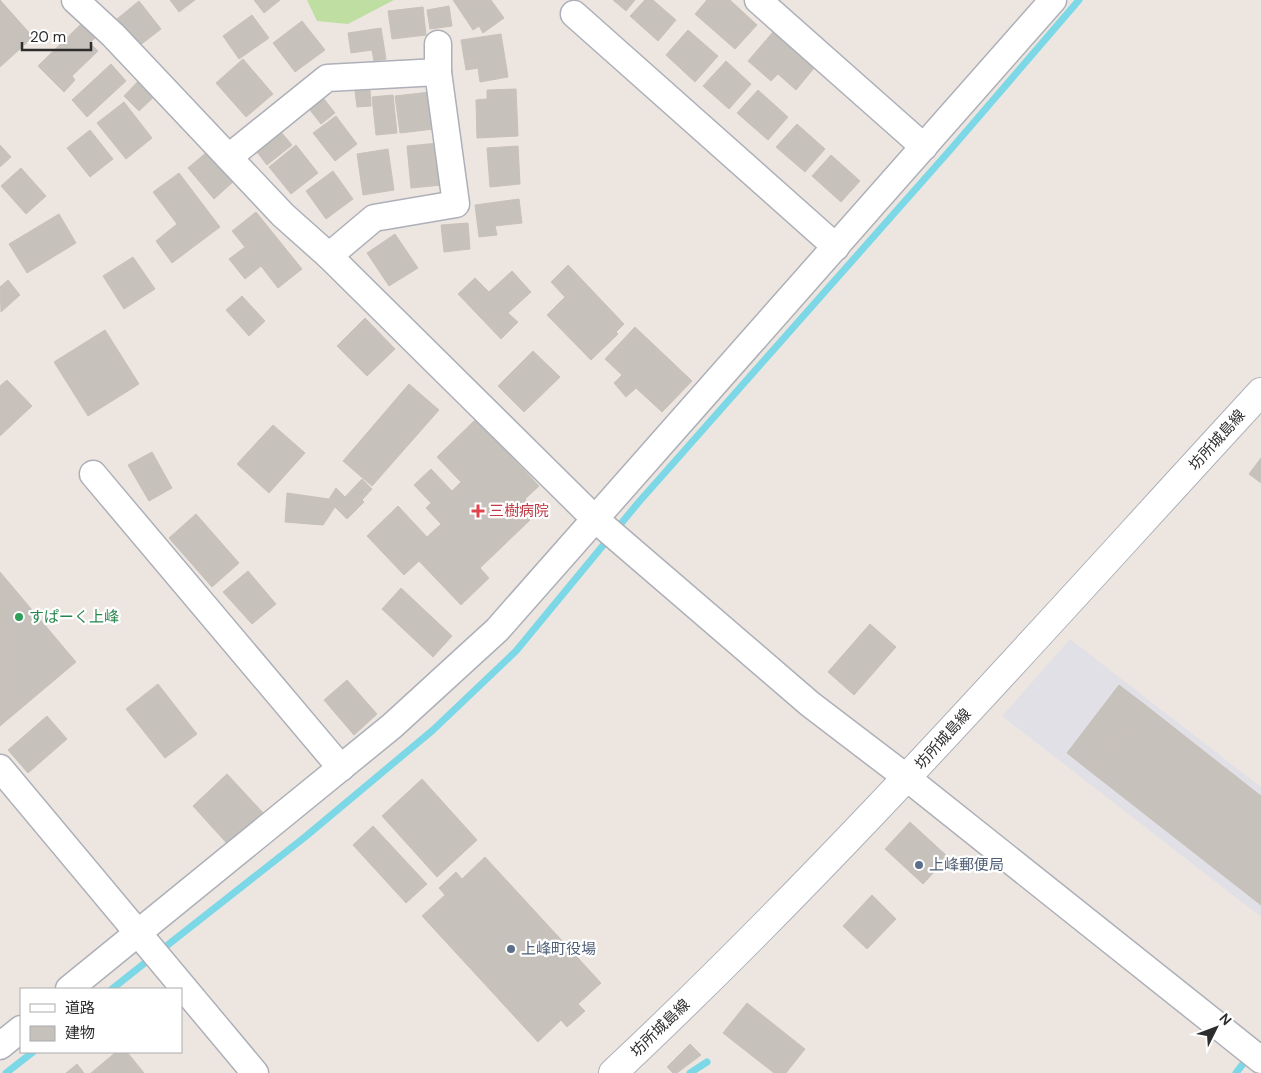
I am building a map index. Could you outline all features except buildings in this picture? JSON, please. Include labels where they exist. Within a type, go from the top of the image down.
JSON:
[{"type":"main road","name":"坊所城島線","points":[[613,1073],[682,1007],[907,778],[1261,392]]},
{"type":"street","points":[[75,0],[113,34],[283,215],[330,256],[594,519],[810,704],[907,778],[1253,1054]]},
{"type":"street","points":[[758,0],[924,147]]},
{"type":"street","points":[[71,988],[149,947],[341,768],[392,726],[497,630],[1053,0]]},
{"type":"street","points":[[574,14],[836,247]]},
{"type":"street","points":[[330,256],[374,218],[456,204],[438,72],[438,44]]},
{"type":"street","points":[[229,157],[327,78],[438,72]]},
{"type":"street","points":[[93,474],[341,768]]},
{"type":"street","points":[[0,768],[255,1073]]},
{"type":"street","points":[[0,1046],[20,1030]]},
{"type":"shaded area","points":[[1070,639],[1261,787],[1261,917],[1002,716]]},
{"type":"green space","points":[[307,0],[394,0],[348,24],[317,21]]},
{"type":"waterway","points":[[160,951],[305,837],[433,730],[516,651],[638,503],[951,149],[1079,0]]},
{"type":"waterway","points":[[113,988],[151,958]]},
{"type":"waterway","points":[[6,1073],[32,1053]]},
{"type":"waterway","points":[[1236,1073],[1249,1056]]},
{"type":"waterway","points":[[690,1073],[707,1062]]},
{"type":"place","name":"三樹病院","points":[[478,511]]},
{"type":"place","name":"すぱーく上峰","points":[[19,617]]},
{"type":"place","name":"上峰郵便局","points":[[919,865]]},
{"type":"place","name":"上峰町役場","points":[[511,949]]}]
